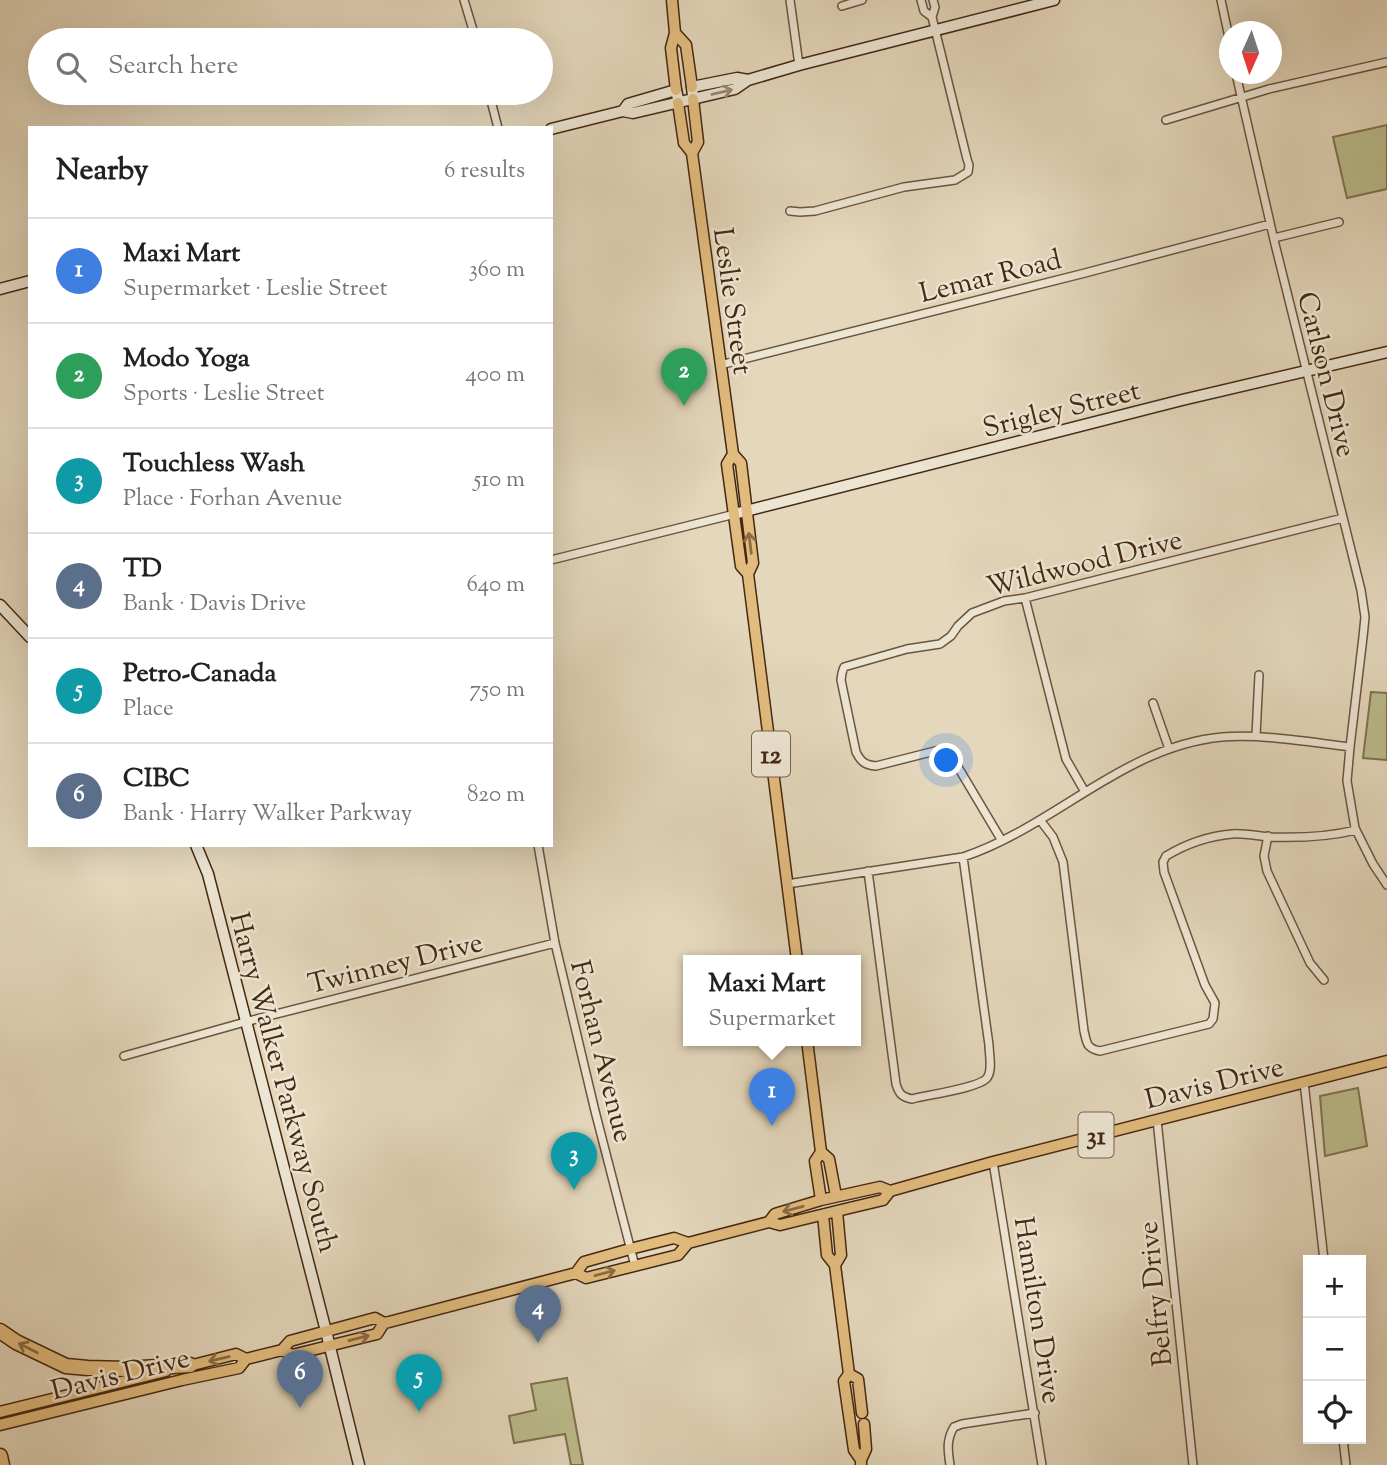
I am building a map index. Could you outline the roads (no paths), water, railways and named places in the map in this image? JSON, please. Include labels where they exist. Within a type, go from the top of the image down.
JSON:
[{"type":"highway","points":[[0,1331],[16,1342],[66,1366],[126,1369],[190,1365]]},
{"type":"highway","points":[[0,1456],[2,1465]]},
{"type":"main road","name":"Leslie Street","points":[[672,0],[675,33],[671,48],[676,90]]},
{"type":"main road","name":"Leslie Street","points":[[675,33],[686,45],[698,142],[692,153]]},
{"type":"main road","name":"Leslie Street","points":[[678,103],[684,143],[692,153],[733,454],[727,464],[741,513],[741,566],[748,574],[796,955]]},
{"type":"main road","points":[[808,1046],[821,1152],[816,1161],[821,1200]]},
{"type":"main road","name":"Davis Drive","points":[[282,1350],[292,1354],[377,1334],[384,1324],[576,1273],[584,1262],[630,1249],[674,1238],[688,1243],[769,1222],[780,1225],[823,1215],[883,1200],[890,1191],[993,1161],[1387,1062]]},
{"type":"main road","points":[[821,1152],[829,1159],[836,1196]]},
{"type":"main road","name":"Davis Drive","points":[[769,1222],[775,1214],[836,1196],[880,1187],[890,1191]]},
{"type":"main road","points":[[835,1265],[841,1255],[837,1211]]},
{"type":"main road","points":[[823,1215],[827,1255],[835,1265],[849,1374],[844,1381],[854,1450],[861,1463]]},
{"type":"main road","name":"Davis Drive","points":[[576,1273],[586,1278],[678,1255],[688,1243]]},
{"type":"main road","name":"Davis Drive","points":[[0,1425],[239,1368],[246,1359],[282,1350],[290,1341],[375,1318],[384,1324]]},
{"type":"main road","name":"Davis Drive","points":[[0,1412],[236,1354],[246,1359]]},
{"type":"main road","points":[[849,1374],[858,1380],[866,1449],[861,1463]]},
{"type":"street","points":[[464,0],[472,28]]},
{"type":"street","points":[[790,0],[799,65]]},
{"type":"street","points":[[842,6],[861,0]]},
{"type":"street","points":[[921,0],[924,11],[932,17]]},
{"type":"street","points":[[790,211],[815,211],[904,187],[955,180],[968,172],[969,165],[932,17],[935,7],[933,0]]},
{"type":"street","points":[[553,128],[623,111],[633,113],[678,103],[692,93],[737,78],[748,80],[935,29],[1055,0]]},
{"type":"street","points":[[1221,0],[1226,21]]},
{"type":"street","points":[[1166,120],[1307,79],[1387,62]]},
{"type":"street","name":"Carlson Drive","points":[[1238,84],[1361,590],[1365,617],[1347,781],[1356,831],[1387,885]]},
{"type":"street","points":[[623,111],[628,104],[676,90],[692,93]]},
{"type":"street","name":"Leslie Street","points":[[676,90],[678,103]]},
{"type":"street","points":[[492,105],[497,126]]},
{"type":"street","points":[[1274,238],[1339,222]]},
{"type":"street","name":"Lemar Road","points":[[720,365],[1270,224]]},
{"type":"street","points":[[0,289],[28,282]]},
{"type":"street","name":"Srigley Street","points":[[741,513],[1182,400],[1387,352]]},
{"type":"street","points":[[553,560],[741,513]]},
{"type":"street","name":"Wildwood Drive","points":[[1002,841],[952,757],[947,753],[939,750],[876,766],[862,762],[856,752],[845,702],[842,673],[844,667],[907,649],[940,644],[972,613],[1004,601],[1025,598],[1343,517]]},
{"type":"street","points":[[1025,598],[1066,758],[1085,792]]},
{"type":"street","points":[[0,605],[28,635]]},
{"type":"street","points":[[1256,736],[1259,675]]},
{"type":"street","points":[[1153,704],[1169,749]]},
{"type":"street","points":[[787,884],[963,857],[982,851],[1040,820],[1113,775],[1169,749],[1193,742],[1221,737],[1256,736],[1350,747]]},
{"type":"street","points":[[1040,820],[1052,837],[1063,862],[1084,1031],[1087,1043],[1092,1049],[1100,1051],[1209,1024],[1213,1019],[1214,1003],[1164,872],[1163,862],[1166,856],[1209,838],[1233,834],[1310,837],[1356,831]]},
{"type":"street","points":[[1268,836],[1264,856],[1267,871],[1310,963],[1324,980]]},
{"type":"street","name":"Harry Walker Parkway South","points":[[197,847],[208,874],[359,1465]]},
{"type":"street","name":"Forhan Avenue","points":[[538,847],[555,943],[635,1266]]},
{"type":"street","points":[[868,872],[895,1084],[898,1093],[912,1099],[975,1085],[986,1079],[990,1071],[989,1045],[963,857]]},
{"type":"street","name":"Twinney Drive","points":[[124,1056],[245,1022],[555,943]]},
{"type":"street","points":[[1304,1082],[1323,1255]]},
{"type":"street","name":"Belfry Drive","points":[[1157,1120],[1193,1465]]},
{"type":"street","name":"Hamilton Drive","points":[[993,1161],[1042,1465]]},
{"type":"street","points":[[836,1196],[837,1211]]},
{"type":"street","points":[[821,1200],[823,1215]]},
{"type":"street","points":[[950,1465],[948,1436],[954,1427],[1035,1413]]},
{"type":"street","points":[[1344,1444],[1346,1465]]},
{"type":"place","name":"Modo Yoga","points":[[684,406]]},
{"type":"place","name":"Maxi Mart","points":[[772,1126]]},
{"type":"place","name":"Touchless Wash","points":[[574,1190]]},
{"type":"place","name":"TD","points":[[538,1343]]},
{"type":"place","name":"CIBC","points":[[300,1408]]},
{"type":"place","name":"Petro-Canada","points":[[419,1412]]}]
